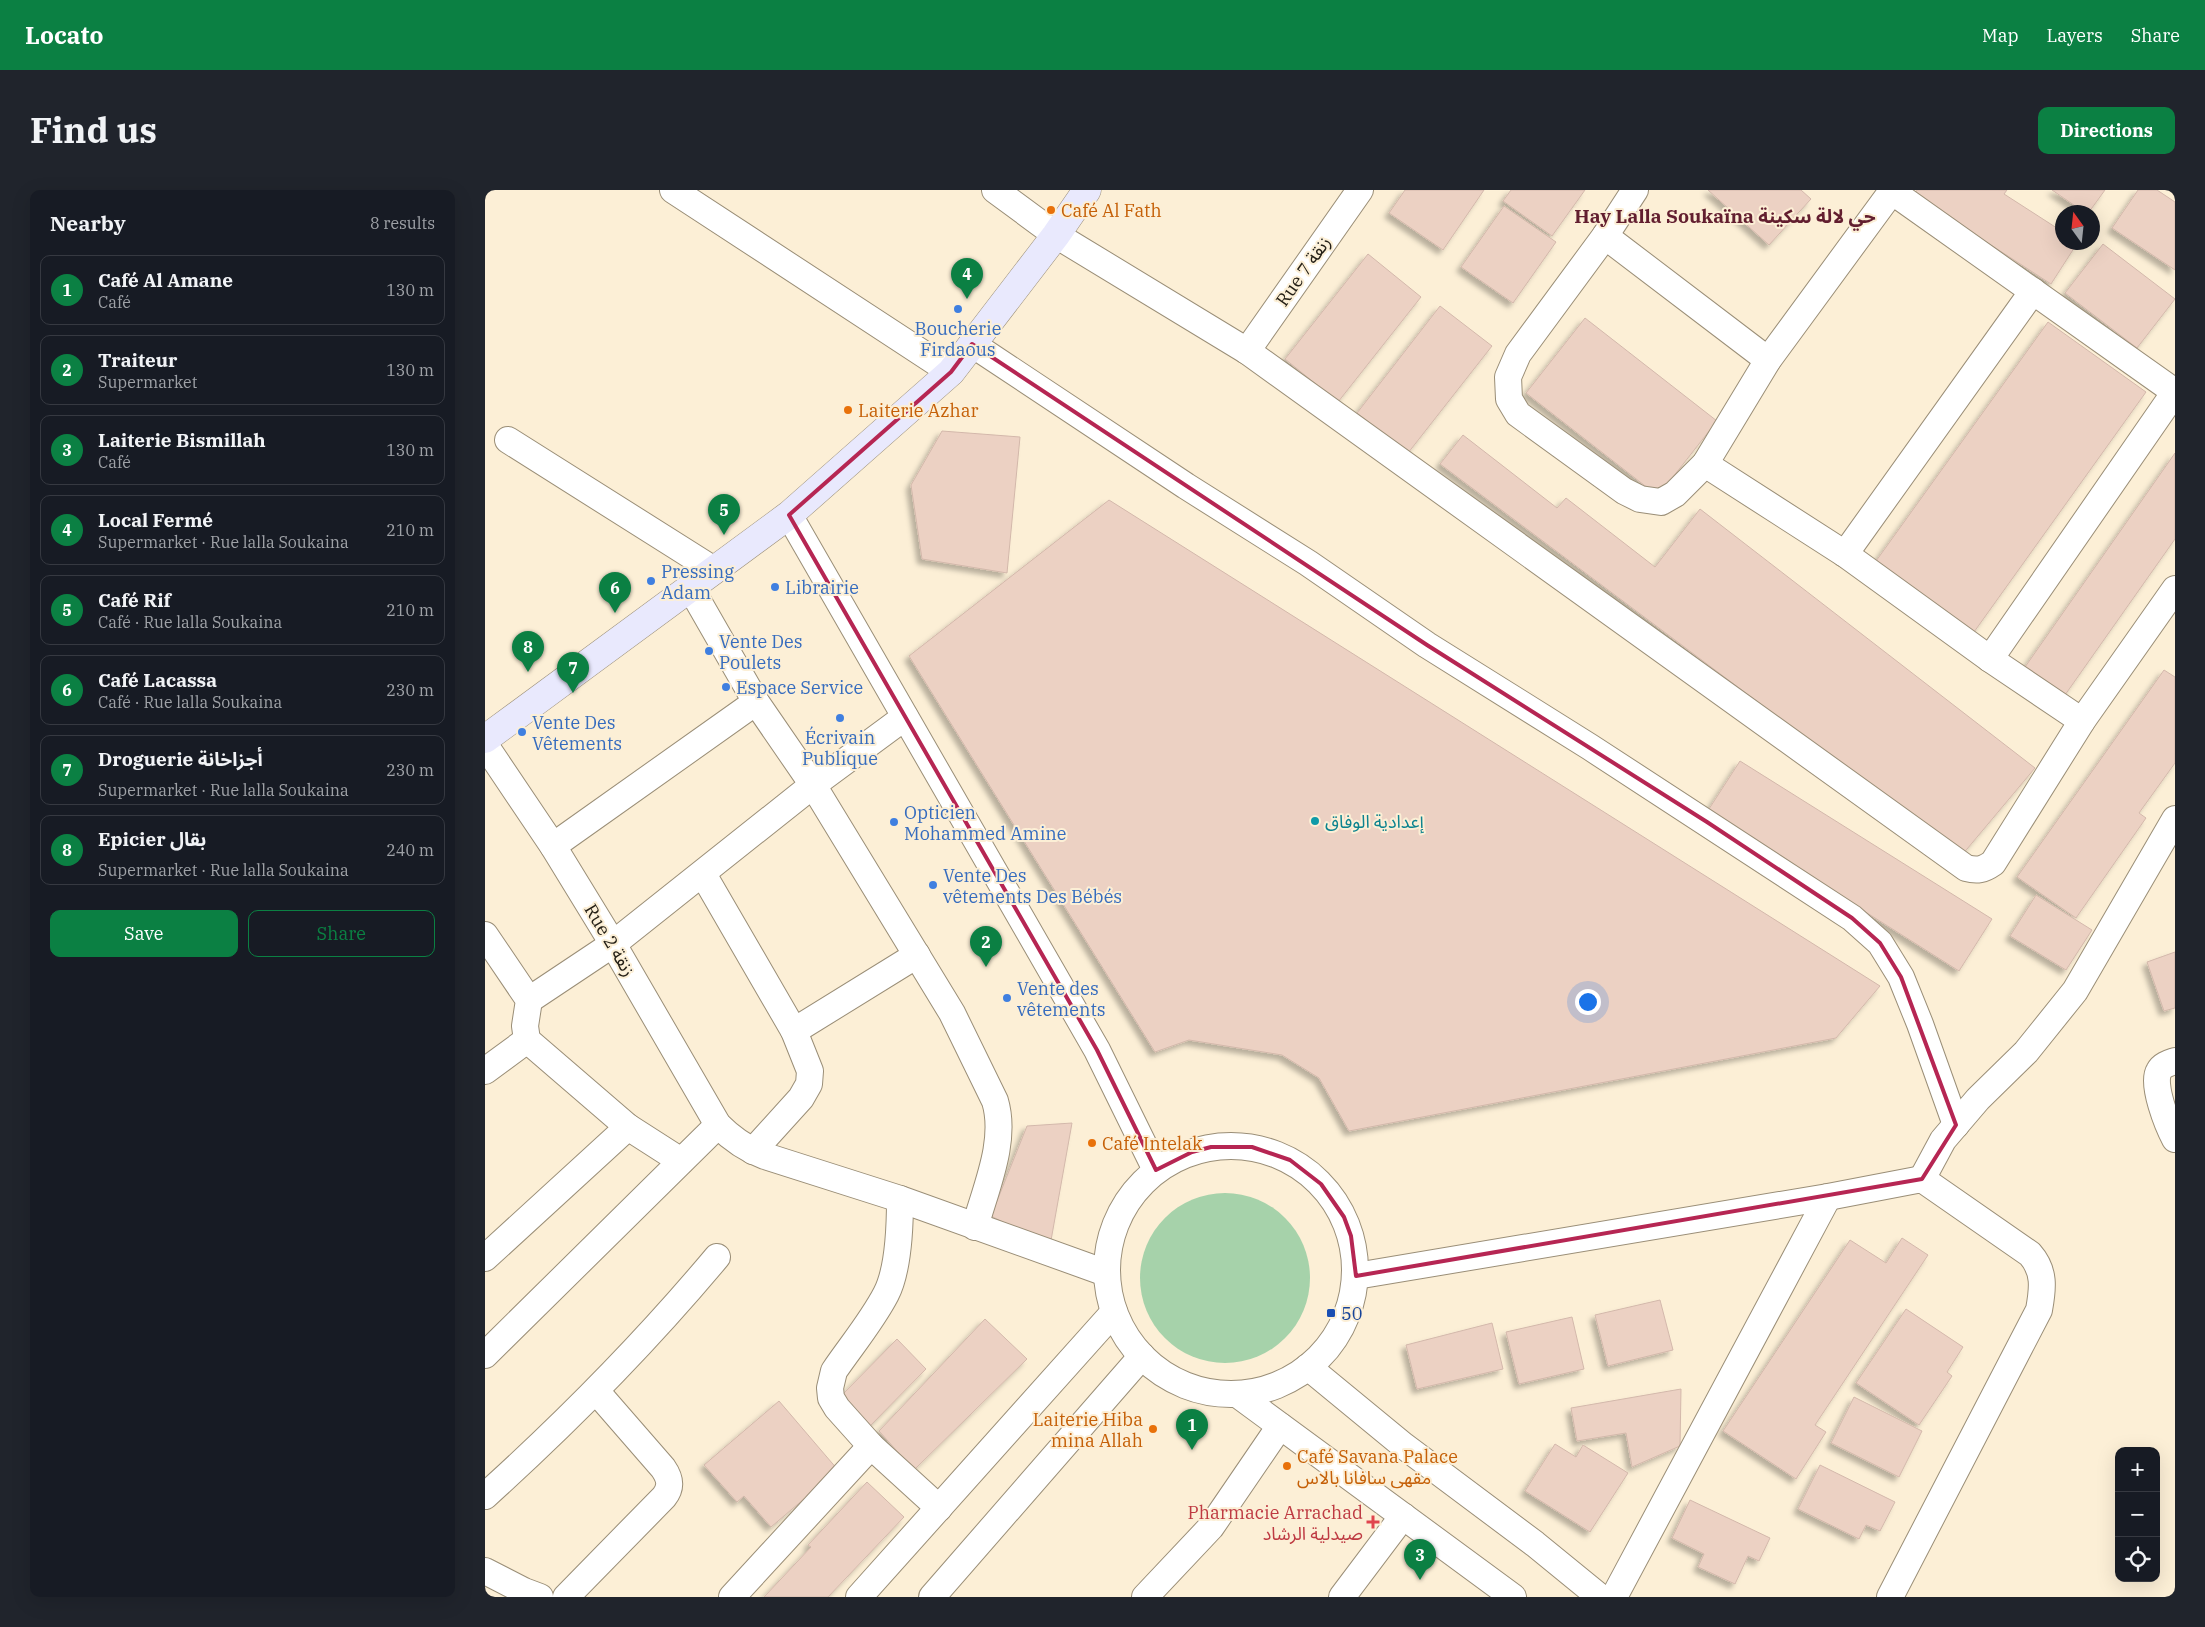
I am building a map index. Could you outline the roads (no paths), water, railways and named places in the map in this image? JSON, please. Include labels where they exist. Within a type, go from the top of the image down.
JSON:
[{"type":"street","points":[[673,190],[951,372]]},
{"type":"street","points":[[995,190],[1056,235],[1247,351],[1966,868],[1985,869],[1993,863],[2082,721],[2175,589]]},
{"type":"street","points":[[485,739],[789,515],[951,372],[1056,235],[1087,190]]},
{"type":"street","name":"Rue 7 زنقة","points":[[1247,351],[1360,190]]},
{"type":"street","points":[[1635,190],[1605,236],[1518,354],[1508,377],[1509,400],[1518,414],[1624,491],[1641,499],[1661,502],[1675,494],[1705,464],[1769,360],[1891,190],[2175,392],[1990,659]]},
{"type":"street","points":[[1605,236],[1769,360]]},
{"type":"street","points":[[1845,554],[2033,291]]},
{"type":"street","points":[[972,344],[1186,486],[1308,563],[1427,645],[1599,752],[1852,918],[1880,943],[1901,977],[1956,1125]]},
{"type":"street","points":[[508,440],[714,570]]},
{"type":"street","points":[[1705,464],[1845,554],[1990,659],[2082,721]]},
{"type":"street","points":[[789,515],[1097,1050],[1156,1170]]},
{"type":"street","points":[[691,587],[756,702],[813,785],[952,1012],[995,1101],[999,1115],[997,1145],[975,1227]]},
{"type":"street","points":[[553,846],[756,702]]},
{"type":"street","points":[[681,1161],[628,1127],[527,1040],[525,1019],[529,1000],[613,944],[813,785],[905,717]]},
{"type":"street","name":"Rue 2 زنقة","points":[[485,745],[553,846],[734,1138]]},
{"type":"street","points":[[1922,1179],[1943,1140],[1978,1099],[2027,1052],[2075,991],[2175,819]]},
{"type":"street","points":[[485,1355],[681,1161],[791,1110],[809,1084],[808,1063],[794,1031],[703,874]]},
{"type":"street","points":[[485,935],[529,1000]]},
{"type":"street","points":[[794,1031],[917,955]]},
{"type":"street","points":[[485,1071],[527,1040]]},
{"type":"street","points":[[2174,1136],[2157,1089],[2156,1080],[2158,1072],[2162,1067],[2175,1061]]},
{"type":"street","points":[[485,1258],[628,1127]]},
{"type":"street","points":[[734,1138],[1106,1273]]},
{"type":"street","points":[[1211,1147],[1252,1147],[1290,1160],[1307,1171],[1321,1184],[1344,1217],[1353,1246],[1355,1276],[1349,1310],[1341,1326],[1333,1341],[1308,1367],[1292,1378],[1275,1386],[1237,1394],[1204,1391],[1179,1383],[1162,1373],[1142,1356],[1122,1330],[1113,1312],[1106,1273],[1111,1234],[1119,1216],[1129,1199],[1156,1170],[1192,1152],[1211,1147]]},
{"type":"street","points":[[1355,1276],[1828,1197],[1922,1179],[2030,1254],[2037,1261],[2041,1271],[2043,1287],[2039,1310],[1890,1597]]},
{"type":"street","points":[[1614,1597],[1828,1197]]},
{"type":"street","points":[[900,1198],[897,1248],[887,1293],[834,1371],[830,1384],[831,1398],[837,1408],[871,1446],[939,1508]]},
{"type":"street","points":[[485,1496],[596,1391],[665,1319],[717,1257]]},
{"type":"street","points":[[859,1597],[1113,1312]]},
{"type":"street","points":[[932,1597],[1142,1356]]},
{"type":"street","points":[[1308,1367],[1404,1446],[1535,1544],[1601,1597]]},
{"type":"street","points":[[566,1597],[664,1497],[670,1487],[669,1478],[663,1468],[596,1391]]},
{"type":"street","points":[[1237,1394],[1513,1597]]},
{"type":"street","points":[[1145,1597],[1211,1527],[1281,1426]]},
{"type":"street","points":[[732,1597],[871,1446]]},
{"type":"street","points":[[1342,1597],[1403,1516]]},
{"type":"street","points":[[485,1571],[524,1591],[541,1597]]},
{"type":"place","name":"Café Al Fath","points":[[1051,210]]},
{"type":"place","name":"Local Fermé","points":[[967,299]]},
{"type":"place","name":"Boucherie Firdaous","points":[[958,309]]},
{"type":"place","name":"Laiterie Azhar","points":[[848,410]]},
{"type":"place","name":"Café Rif","points":[[724,535]]},
{"type":"place","name":"Pressing Adam","points":[[651,581]]},
{"type":"place","name":"Librairie","points":[[775,587]]},
{"type":"place","name":"Café Lacassa","points":[[615,613]]},
{"type":"place","name":"Vente Des Poulets","points":[[709,651]]},
{"type":"place","name":"Epicier بقال","points":[[528,672]]},
{"type":"place","name":"Espace Service","points":[[726,687]]},
{"type":"place","name":"Droguerie أجزاخانة","points":[[573,693]]},
{"type":"place","name":"Écrivain Publique","points":[[840,718]]},
{"type":"place","name":"Vente Des Vêtements","points":[[522,732]]},
{"type":"place","name":"إعدادية الوفاق","points":[[1315,821]]},
{"type":"place","name":"Opticien Mohammed Amine","points":[[894,822]]},
{"type":"place","name":"Vente Des vêtements Des Bébés","points":[[933,885]]},
{"type":"place","name":"Traiteur","points":[[986,967]]},
{"type":"place","name":"Vente des vêtements","points":[[1007,998]]},
{"type":"place","name":"Café Intelak","points":[[1092,1143]]},
{"type":"place","name":"50","points":[[1331,1313]]},
{"type":"place","name":"Laiterie Hiba mina Allah","points":[[1153,1429]]},
{"type":"place","name":"Café Al Amane","points":[[1192,1450]]},
{"type":"place","name":"Café Savana Palace مقهى سافانا بالاس","points":[[1287,1466]]},
{"type":"place","name":"Pharmacie Arrachad صيدلية الرشاد","points":[[1373,1522]]},
{"type":"place","name":"Laiterie Bismillah","points":[[1420,1580]]},
{"type":"district","name":"Hay Lalla Soukaïna حي لالة سكينة","points":[[1725,216]]}]
